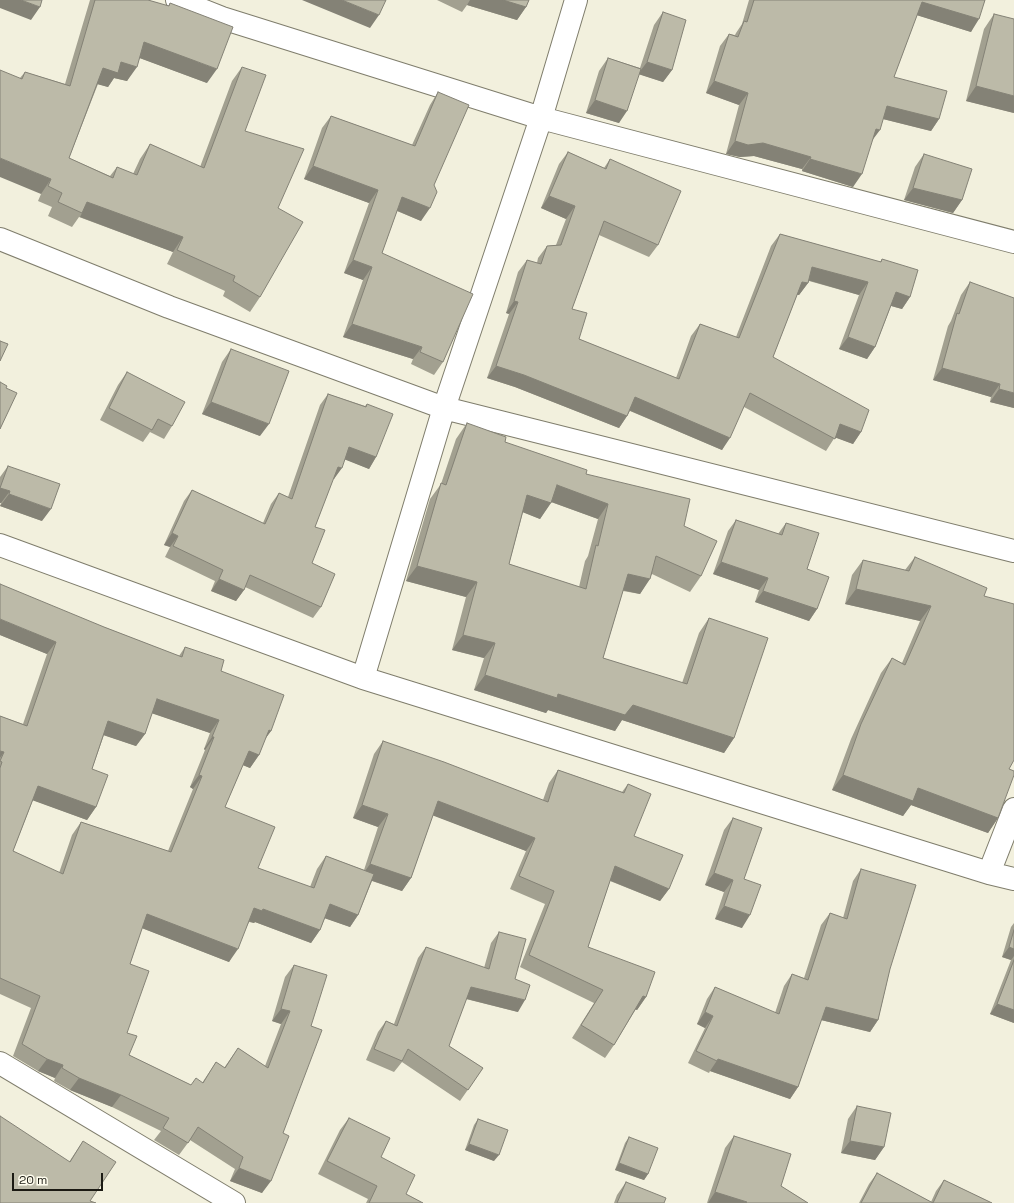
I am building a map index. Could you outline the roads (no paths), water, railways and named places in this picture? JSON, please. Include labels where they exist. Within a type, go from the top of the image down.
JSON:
[{"type":"street","points":[[177,0],[222,18],[541,118],[1014,242]]},
{"type":"street","points":[[363,678],[444,408],[541,118],[576,0]]},
{"type":"street","points":[[0,239],[169,307],[444,408],[1014,551]]},
{"type":"street","points":[[0,546],[363,678],[990,873],[1014,879]]},
{"type":"street","points":[[990,873],[1014,809]]},
{"type":"street","points":[[0,1063],[234,1203]]}]
